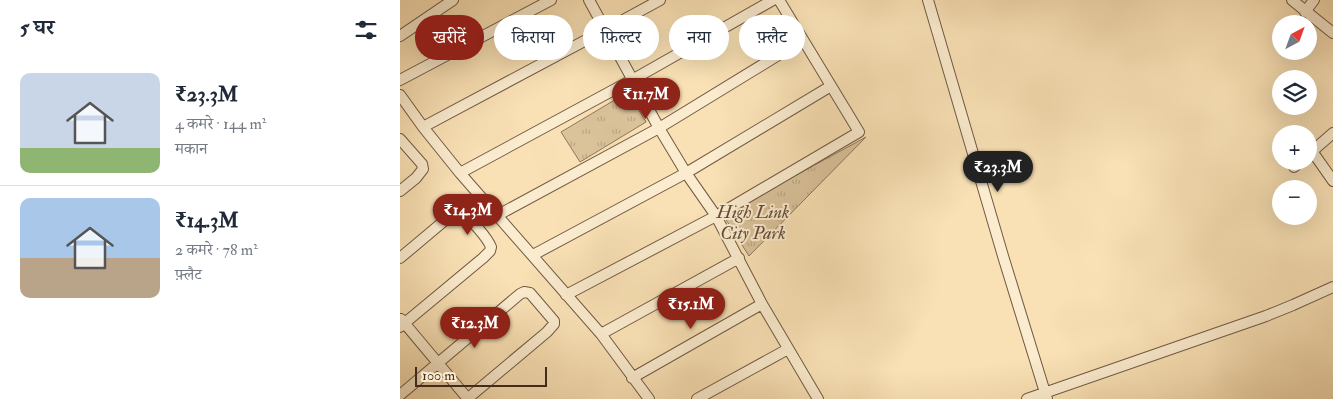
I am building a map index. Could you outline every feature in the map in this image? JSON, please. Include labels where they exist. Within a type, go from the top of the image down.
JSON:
[{"type":"street","points":[[400,36],[451,0]]},
{"type":"street","points":[[400,80],[551,0]]},
{"type":"street","points":[[589,0],[597,15]]},
{"type":"street","points":[[632,15],[660,0]]},
{"type":"street","points":[[460,173],[632,80],[773,0]]},
{"type":"street","points":[[779,0],[788,15]]},
{"type":"street","points":[[938,0],[930,4],[1046,396]]},
{"type":"street","points":[[1292,0],[1333,33]]},
{"type":"street","points":[[1305,12],[1314,0]]},
{"type":"street","points":[[423,127],[583,42]]},
{"type":"street","points":[[566,295],[716,216],[859,132],[805,43]]},
{"type":"street","points":[[621,60],[686,173],[716,216],[814,398]]},
{"type":"street","points":[[498,215],[659,128],[770,60]]},
{"type":"street","points":[[533,255],[686,173],[831,86]]},
{"type":"street","points":[[400,95],[460,173],[601,334],[648,399]]},
{"type":"street","points":[[1317,146],[1333,133]]},
{"type":"street","points":[[400,139],[422,164],[424,169],[400,191]]},
{"type":"street","points":[[1317,161],[1333,181]]},
{"type":"street","points":[[400,258],[450,216],[457,213],[463,214],[478,228],[492,247],[490,252],[483,258],[401,323],[438,364],[468,399],[554,324],[554,321],[530,293],[524,292],[520,294],[438,364],[400,395]]},
{"type":"street","points":[[601,334],[739,258]]},
{"type":"street","points":[[1026,399],[1046,396],[1185,343],[1266,316],[1333,287]]},
{"type":"street","points":[[632,378],[762,304]]},
{"type":"street","points":[[697,399],[788,349]]},
{"type":"green space","points":[[628,92],[646,122],[580,162],[561,132]]},
{"type":"green space","name":"High Link City Park","points":[[866,137],[749,256],[723,215]]}]
